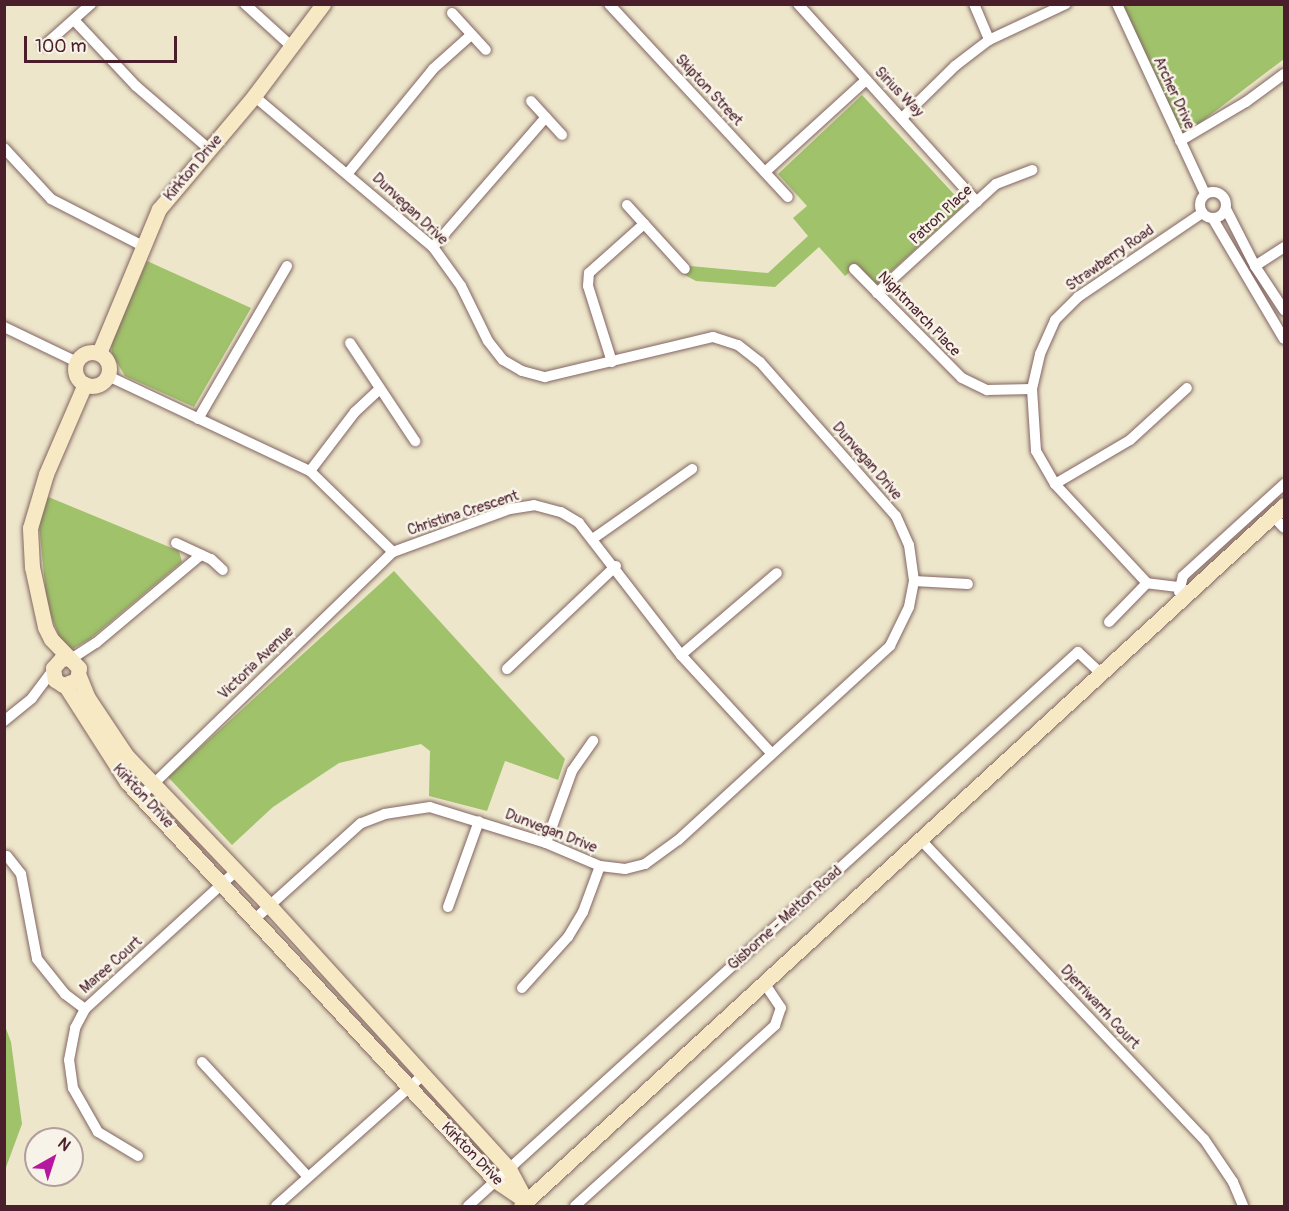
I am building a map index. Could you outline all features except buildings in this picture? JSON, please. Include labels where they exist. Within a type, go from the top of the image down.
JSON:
[{"type":"street","points":[[45,45],[91,4]]},
{"type":"street","points":[[245,4],[291,46]]},
{"type":"street","name":"Kirkton Drive","points":[[99,353],[141,245],[159,209],[254,96],[323,4]]},
{"type":"street","name":"Skipton Street","points":[[609,4],[788,197]]},
{"type":"street","name":"Sirius Way","points":[[798,4],[866,80],[903,117],[977,202]]},
{"type":"street","points":[[974,4],[989,40]]},
{"type":"street","points":[[903,117],[955,66],[989,40],[1065,4]]},
{"type":"street","name":"Archer Drive","points":[[1117,4],[1205,194]]},
{"type":"street","points":[[452,13],[486,50]]},
{"type":"street","points":[[74,20],[136,86],[209,149]]},
{"type":"street","points":[[348,173],[434,69],[471,35]]},
{"type":"street","points":[[1180,141],[1246,102],[1284,74]]},
{"type":"street","points":[[765,172],[866,80]]},
{"type":"street","name":"Dunvegan Drive","points":[[254,96],[433,247],[462,286],[488,341],[503,360],[522,371],[545,377],[713,337],[738,345],[760,362],[896,516],[909,545],[914,581],[909,607],[890,646],[678,840],[645,864],[625,869],[600,866],[546,843],[430,807],[385,814],[361,823],[256,918]]},
{"type":"street","points":[[531,101],[562,135]]},
{"type":"street","points":[[433,247],[546,117]]},
{"type":"street","points":[[4,148],[51,199],[141,245]]},
{"type":"street","name":"Patron Place","points":[[878,293],[996,184],[1032,170]]},
{"type":"street","points":[[1284,310],[1255,266],[1226,209],[1221,194],[1205,194],[1200,205],[1202,213],[1213,219],[1284,339]]},
{"type":"street","points":[[627,205],[685,269]]},
{"type":"street","points":[[1213,219],[1226,209]]},
{"type":"street","name":"Strawberry Road","points":[[1147,583],[1055,484],[1036,451],[1032,389],[1040,354],[1055,320],[1087,290],[1202,213]]},
{"type":"street","points":[[612,362],[588,286],[589,273],[644,224]]},
{"type":"street","points":[[1255,266],[1284,247]]},
{"type":"street","points":[[198,419],[287,266]]},
{"type":"street","name":"Nightmarch Place","points":[[854,268],[962,378],[987,390],[1032,389]]},
{"type":"street","points":[[4,327],[77,362]]},
{"type":"street","points":[[350,343],[379,390],[415,441]]},
{"type":"street","points":[[99,353],[108,363],[108,376],[98,385],[85,384],[78,377],[77,362],[84,354],[99,353]]},
{"type":"street","name":"Christina Crescent","points":[[108,376],[310,471],[393,552],[510,509],[534,506],[561,512],[579,522],[616,566],[681,655],[771,753]]},
{"type":"street","points":[[64,685],[55,680],[51,639],[36,594],[30,528],[46,474],[85,384]]},
{"type":"street","points":[[1055,484],[1130,440],[1187,388]]},
{"type":"street","points":[[310,471],[355,412],[379,390]]},
{"type":"street","points":[[594,538],[692,469]]},
{"type":"street","points":[[1180,594],[1183,576],[1284,484]]},
{"type":"street","points":[[524,1204],[1102,674],[1180,594],[1279,510],[1284,528]]},
{"type":"street","points":[[176,543],[201,555],[223,570]]},
{"type":"street","name":"Victoria Avenue","points":[[141,796],[393,552]]},
{"type":"street","points":[[4,721],[32,698],[61,659],[70,659],[96,643],[201,555]]},
{"type":"street","points":[[507,669],[616,566]]},
{"type":"street","points":[[681,655],[777,573]]},
{"type":"street","points":[[914,581],[968,584]]},
{"type":"street","points":[[1109,622],[1147,583],[1180,594]]},
{"type":"street","points":[[51,639],[70,659],[79,674]]},
{"type":"street","points":[[32,698],[64,685],[79,674],[96,643]]},
{"type":"street","name":"Gisborne - Melton Road","points":[[468,1206],[1077,652],[1102,674]]},
{"type":"street","name":"Kirkton Drive","points":[[79,674],[87,699],[114,737],[509,1169],[524,1204]]},
{"type":"street","name":"Kirkton Drive","points":[[64,685],[80,704],[114,767],[256,918],[496,1181],[524,1204]]},
{"type":"street","points":[[546,843],[572,771],[593,741]]},
{"type":"street","points":[[448,907],[479,821]]},
{"type":"street","name":"Djerriwarrh Court","points":[[920,839],[1204,1139],[1233,1182],[1243,1206]]},
{"type":"street","points":[[7,856],[21,874],[25,912],[37,959],[65,993],[85,1009]]},
{"type":"street","points":[[522,988],[568,937],[583,912],[600,866]]},
{"type":"street","name":"Maree Court","points":[[138,1155],[98,1132],[73,1088],[69,1060],[75,1028],[85,1009],[237,870]]},
{"type":"street","points":[[575,1206],[775,1025],[782,1008],[764,983]]},
{"type":"street","points":[[202,1062],[308,1177]]},
{"type":"street","points":[[276,1206],[423,1075]]},
{"type":"green space","points":[[1120,5],[1284,5],[1284,59],[1180,138]]},
{"type":"green space","points":[[862,95],[964,205],[876,285],[858,265],[845,276],[819,247],[775,287],[696,281],[681,273],[690,266],[768,273],[808,236],[793,218],[807,206],[778,174]]},
{"type":"green space","points":[[147,261],[251,308],[194,407],[125,376],[112,354],[111,343]]},
{"type":"green space","points":[[46,496],[179,551],[182,562],[90,639],[69,651],[59,636],[47,606],[39,524]]},
{"type":"green space","points":[[394,571],[565,759],[558,780],[505,761],[487,811],[429,796],[430,751],[421,744],[339,763],[273,807],[232,845],[168,777]]},
{"type":"green space","points":[[5,1026],[11,1042],[22,1124],[5,1170]]}]
